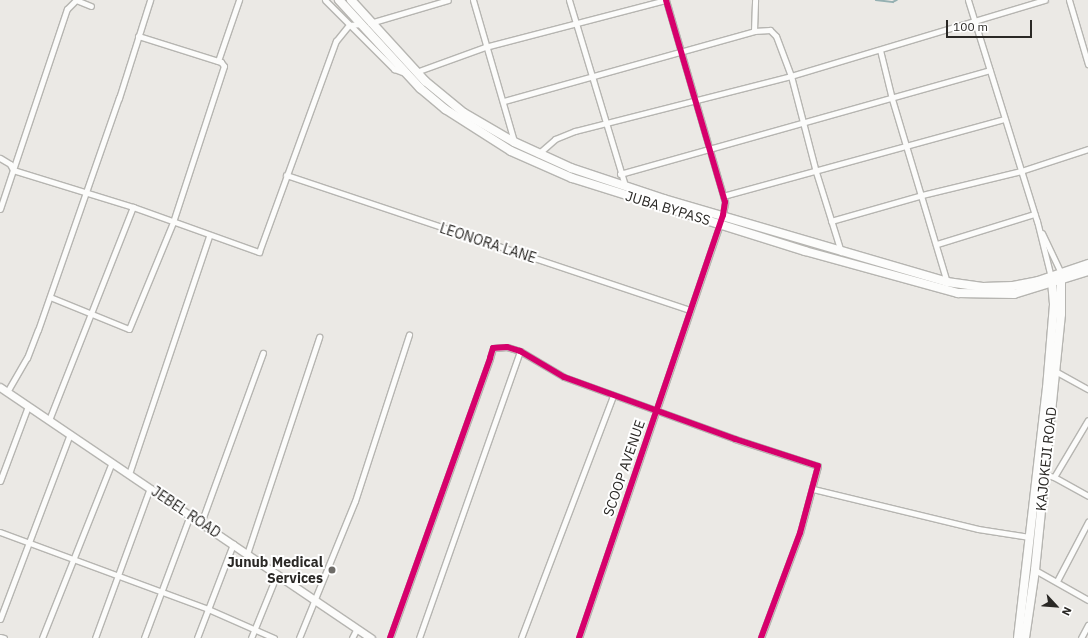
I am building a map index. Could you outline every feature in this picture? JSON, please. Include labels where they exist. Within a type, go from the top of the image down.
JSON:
[{"type":"main road","name":"JUBA BYPASS","points":[[339,0],[407,75],[445,109],[516,154],[572,178],[900,278],[958,293],[1014,294],[1052,280]]},
{"type":"main road","name":"JUBA BYPASS","points":[[351,0],[416,72],[464,113],[538,154],[625,185],[841,252],[948,282],[999,286],[1052,280]]},
{"type":"main road","points":[[1062,277],[1088,264]]},
{"type":"main road","points":[[1052,280],[1088,271]]},
{"type":"main road","name":"KAJOKEJI ROAD","points":[[1025,638],[1035,570],[1055,371],[1062,277]]},
{"type":"main road","name":"KAJOKEJI ROAD","points":[[1018,638],[1047,388],[1054,304],[1052,280]]},
{"type":"main road","name":"JEBEL ROAD","points":[[0,387],[371,638]]},
{"type":"street","points":[[0,208],[67,9],[76,0],[91,6]]},
{"type":"street","points":[[7,392],[32,347],[119,98],[150,0]]},
{"type":"street","points":[[218,61],[239,0]]},
{"type":"street","points":[[325,0],[394,69],[407,75]]},
{"type":"street","points":[[349,24],[370,22],[448,0]]},
{"type":"street","points":[[473,0],[485,47],[504,101],[514,142]]},
{"type":"street","points":[[569,0],[620,174],[625,185]]},
{"type":"street","points":[[416,72],[485,47],[666,0],[697,101],[723,196],[723,215]]},
{"type":"street","points":[[754,31],[756,0]]},
{"type":"street","points":[[968,0],[1034,214],[1062,277]]},
{"type":"street","points":[[538,154],[555,139],[605,123],[697,101],[791,76],[976,23],[1045,0]]},
{"type":"street","points":[[1069,0],[1088,64]]},
{"type":"street","points":[[0,158],[10,164],[13,170],[85,194],[133,207],[210,236],[259,252],[336,40],[349,24]]},
{"type":"street","points":[[504,101],[591,76],[682,53],[754,31],[764,30],[773,32],[791,76],[802,124],[841,252]]},
{"type":"street","points":[[50,297],[130,329],[173,222],[224,72],[224,66],[218,61],[138,36]]},
{"type":"street","points":[[1082,43],[1088,42]]},
{"type":"street","points":[[880,50],[892,99],[948,282]]},
{"type":"street","points":[[620,174],[892,99],[990,70]]},
{"type":"street","points":[[723,196],[816,172],[1005,119]]},
{"type":"street","points":[[831,221],[922,195],[1021,171],[1088,148]]},
{"type":"street","name":"LEONORA LANE","points":[[286,175],[690,310]]},
{"type":"street","points":[[49,420],[133,207]]},
{"type":"street","points":[[937,244],[1034,214]]},
{"type":"street","name":"SCOOP AVENUE","points":[[579,638],[723,215]]},
{"type":"street","points":[[1037,221],[1052,280]]},
{"type":"street","points":[[130,474],[210,236]]},
{"type":"street","points":[[299,638],[316,600],[355,501],[409,335]]},
{"type":"street","points":[[247,554],[319,338]]},
{"type":"street","points":[[390,638],[494,348],[507,347],[520,351],[564,378],[656,412],[818,466],[800,534],[761,638]]},
{"type":"street","points":[[419,638],[520,351]]},
{"type":"street","points":[[201,523],[263,353]]},
{"type":"street","points":[[1055,371],[1088,389]]},
{"type":"street","points":[[520,638],[613,396]]},
{"type":"street","points":[[0,481],[28,406]]},
{"type":"street","points":[[1054,477],[1088,420]]},
{"type":"street","points":[[0,619],[70,434]]},
{"type":"street","points":[[42,638],[72,558],[112,462]]},
{"type":"street","points":[[1044,474],[1054,477],[1088,496]]},
{"type":"street","points":[[95,638],[150,488]]},
{"type":"street","points":[[813,489],[978,529],[1029,537]]},
{"type":"street","points":[[144,638],[190,515]]},
{"type":"street","points":[[1056,581],[1088,522]]},
{"type":"street","points":[[0,532],[208,609],[274,638]]},
{"type":"street","points":[[197,638],[233,544]]},
{"type":"street","points":[[1035,570],[1088,600]]},
{"type":"street","points":[[251,638],[277,574]]},
{"type":"street","points":[[1080,638],[1088,625]]},
{"type":"street","points":[[352,638],[356,628]]},
{"type":"street","points":[[0,636],[4,638]]},
{"type":"waterway","points":[[876,0],[893,2],[897,0]]},
{"type":"cycle path","points":[[579,638],[723,215],[725,202],[666,0]]},
{"type":"cycle path","points":[[390,638],[493,348],[507,347],[520,351],[564,377],[735,439],[818,466],[800,533],[761,638]]},
{"type":"place","name":"Junub Medical Services","points":[[332,570]]}]
